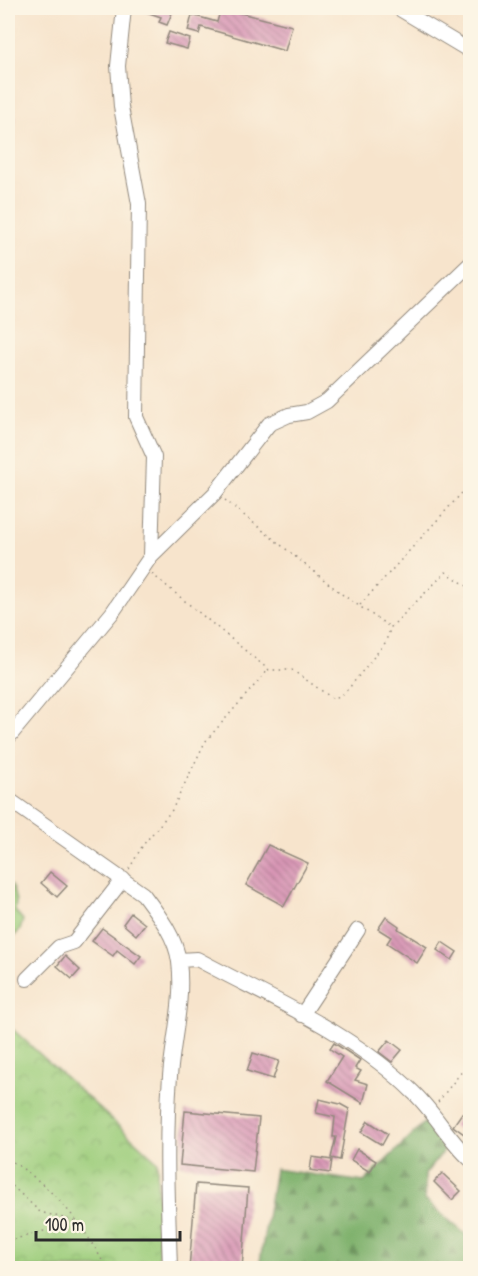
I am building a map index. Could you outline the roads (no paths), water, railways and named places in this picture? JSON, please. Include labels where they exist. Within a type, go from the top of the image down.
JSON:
[{"type":"street","points":[[124,8],[118,66],[121,107],[139,204],[136,417],[154,457],[147,562]]},
{"type":"street","points":[[398,8],[471,51]]},
{"type":"street","points":[[8,738],[112,613],[147,562],[216,493],[269,424],[307,412],[327,401],[471,264]]},
{"type":"street","points":[[8,799],[143,894],[160,916],[179,960],[180,994],[170,1075],[167,1141],[170,1269]]},
{"type":"street","points":[[27,979],[59,947],[74,942],[123,879]]},
{"type":"street","points":[[302,1015],[358,930]]},
{"type":"street","points":[[179,960],[197,959],[348,1039],[414,1093],[471,1159]]}]
